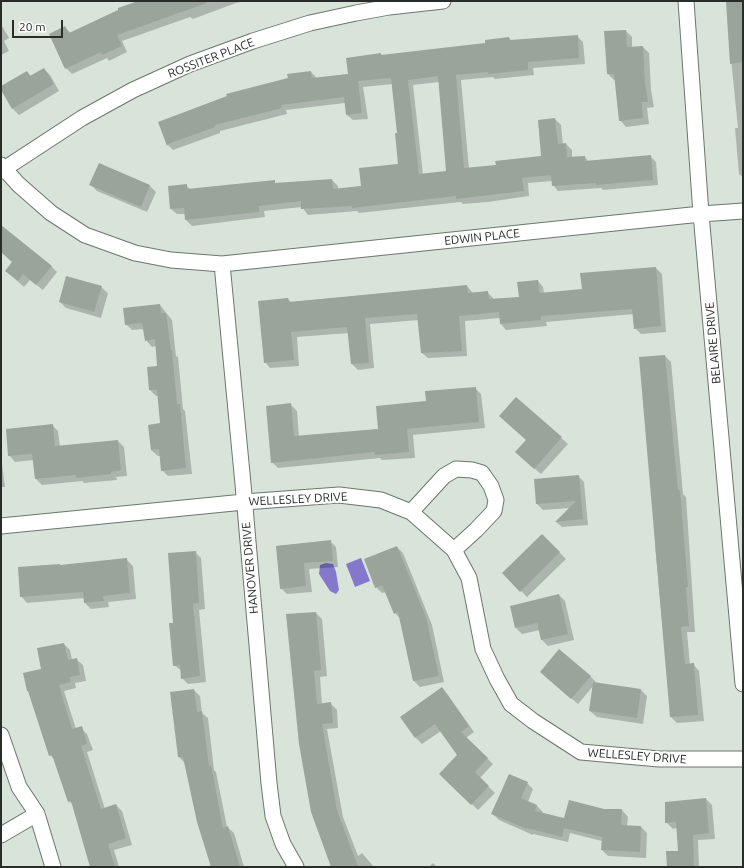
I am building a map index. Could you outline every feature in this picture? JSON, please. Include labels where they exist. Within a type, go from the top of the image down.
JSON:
[{"type":"street","name":"ROSSITER PLACE","points":[[2,168],[82,118],[133,90],[190,64],[253,41],[310,23],[388,7],[443,1]]},
{"type":"street","name":"BELAIRE DRIVE","points":[[686,1],[701,214],[743,684]]},
{"type":"street","name":"EDWIN PLACE","points":[[2,168],[51,213],[86,235],[135,253],[171,260],[222,264],[701,214],[743,211]]},
{"type":"street","name":"HANOVER DRIVE","points":[[222,264],[273,816],[282,844],[296,867]]},
{"type":"street","points":[[411,512],[444,476],[456,469],[472,470],[482,473],[491,486],[496,500],[494,512],[454,550]]},
{"type":"street","name":"WELLESLEY DRIVE","points":[[1,526],[244,502],[339,495],[381,500],[411,512],[454,550],[469,578],[483,649],[497,679],[511,704],[534,721],[581,752],[659,760],[743,759]]},
{"type":"street","points":[[1,735],[19,787],[37,814],[53,867]]},
{"type":"street","points":[[1,835],[37,814]]},
{"type":"shaded area","points":[[361,558],[370,581],[355,587],[346,564]]},
{"type":"shaded area","points":[[326,563],[333,564],[336,572],[339,590],[336,594],[330,591],[319,574],[320,565]]},
{"type":"building","points":[[138,1],[206,1],[207,3],[117,35],[122,46],[102,55],[101,52],[65,69],[49,34],[65,26],[69,33],[118,10],[118,8]]},
{"type":"building","points":[[726,1],[743,1],[743,62],[730,64]]},
{"type":"building","points":[[626,30],[627,47],[643,46],[645,83],[648,102],[642,102],[643,118],[619,121],[614,74],[607,74],[604,31]]},
{"type":"building","points":[[578,35],[579,58],[528,62],[528,70],[488,74],[488,72],[456,75],[464,168],[496,165],[495,161],[541,156],[538,120],[555,118],[558,144],[566,143],[567,157],[585,156],[585,161],[651,155],[653,180],[596,185],[596,183],[552,186],[551,175],[522,178],[524,191],[456,199],[456,196],[352,208],[352,206],[301,209],[301,201],[259,206],[259,212],[185,220],[184,208],[170,209],[168,186],[187,184],[187,189],[275,180],[275,183],[332,179],[333,189],[361,186],[359,168],[398,164],[395,133],[397,133],[391,78],[358,81],[362,113],[346,115],[344,97],[281,105],[282,108],[215,125],[215,127],[168,144],[167,146],[158,122],[227,96],[226,94],[288,78],[287,74],[311,71],[312,78],[348,74],[346,58],[381,53],[381,55],[485,43],[485,40],[509,37],[510,40]],"holes":[[[438,76],[446,171],[419,174],[408,80]]]},
{"type":"building","points":[[44,68],[54,84],[12,109],[1,90],[1,86],[27,71],[30,76]]},
{"type":"building","points":[[99,163],[150,185],[141,207],[89,185]]},
{"type":"building","points":[[1,225],[52,266],[36,285],[23,274],[18,281],[5,271],[12,262],[1,252]]},
{"type":"building","points":[[656,267],[661,326],[634,329],[632,309],[541,316],[541,320],[500,324],[499,312],[459,316],[462,351],[421,353],[417,314],[365,318],[369,363],[351,364],[347,327],[291,332],[294,360],[264,363],[258,301],[288,298],[289,302],[467,285],[468,293],[488,291],[489,299],[519,297],[517,282],[538,280],[539,293],[582,289],[580,273]]},
{"type":"building","points":[[66,276],[102,286],[94,312],[59,302]]},
{"type":"building","points":[[160,304],[161,313],[166,313],[172,350],[177,404],[180,404],[186,468],[161,471],[159,449],[151,450],[148,425],[160,423],[157,390],[149,390],[147,367],[157,366],[155,339],[145,341],[142,323],[125,325],[123,308]]},
{"type":"building","points":[[665,355],[678,490],[680,490],[688,587],[686,587],[689,626],[681,627],[685,664],[694,663],[698,715],[670,717],[639,357]]},
{"type":"building","points":[[476,387],[479,422],[407,429],[409,452],[375,455],[374,452],[271,463],[266,406],[291,403],[294,436],[378,429],[376,406],[426,401],[425,391]]},
{"type":"building","points":[[516,397],[562,437],[534,469],[515,452],[526,440],[499,416]]},
{"type":"building","points":[[53,424],[55,446],[118,440],[121,470],[111,472],[111,474],[76,478],[76,475],[35,479],[32,454],[8,456],[6,429]]},
{"type":"building","points":[[579,475],[583,519],[555,522],[576,501],[536,504],[534,479]]},
{"type":"building","points":[[542,534],[560,552],[520,592],[502,573]]},
{"type":"building","points":[[331,540],[333,561],[304,563],[306,586],[280,589],[276,546]]},
{"type":"building","points":[[397,546],[426,617],[439,676],[413,681],[398,612],[394,614],[382,585],[375,588],[364,559]]},
{"type":"building","points":[[196,551],[199,603],[193,604],[200,676],[181,679],[180,665],[173,666],[169,623],[173,623],[168,553]]},
{"type":"building","points":[[127,558],[130,593],[103,596],[104,601],[84,603],[83,592],[20,597],[18,567],[60,565]]},
{"type":"building","points":[[559,594],[568,634],[541,640],[537,623],[515,628],[510,606]]},
{"type":"building","points":[[316,612],[321,670],[314,671],[317,704],[331,702],[333,723],[322,724],[337,810],[358,867],[331,867],[311,812],[299,744],[286,614]]},
{"type":"building","points":[[64,643],[68,660],[77,658],[80,675],[70,677],[71,682],[59,685],[72,729],[82,726],[87,744],[81,746],[101,809],[116,804],[126,838],[108,844],[115,867],[90,867],[71,801],[68,802],[52,755],[49,756],[27,691],[23,673],[41,669],[37,648]]},
{"type":"building","points":[[559,649],[591,676],[571,699],[540,672]]},
{"type":"building","points":[[593,682],[641,689],[637,718],[589,711]]},
{"type":"building","points":[[442,687],[469,726],[461,732],[488,758],[475,772],[489,786],[471,805],[439,774],[457,755],[435,724],[415,738],[400,717]]},
{"type":"building","points":[[194,689],[197,712],[202,711],[209,766],[211,765],[223,828],[228,826],[240,867],[211,867],[197,822],[183,757],[178,757],[170,692]]},
{"type":"building","points":[[509,774],[528,782],[521,798],[537,805],[535,811],[564,818],[569,800],[604,809],[622,809],[621,825],[641,826],[640,852],[601,850],[602,837],[564,828],[562,837],[527,829],[491,814]]},
{"type":"building","points":[[706,798],[709,833],[693,835],[694,867],[667,867],[666,851],[678,851],[676,822],[665,823],[665,802]]}]
